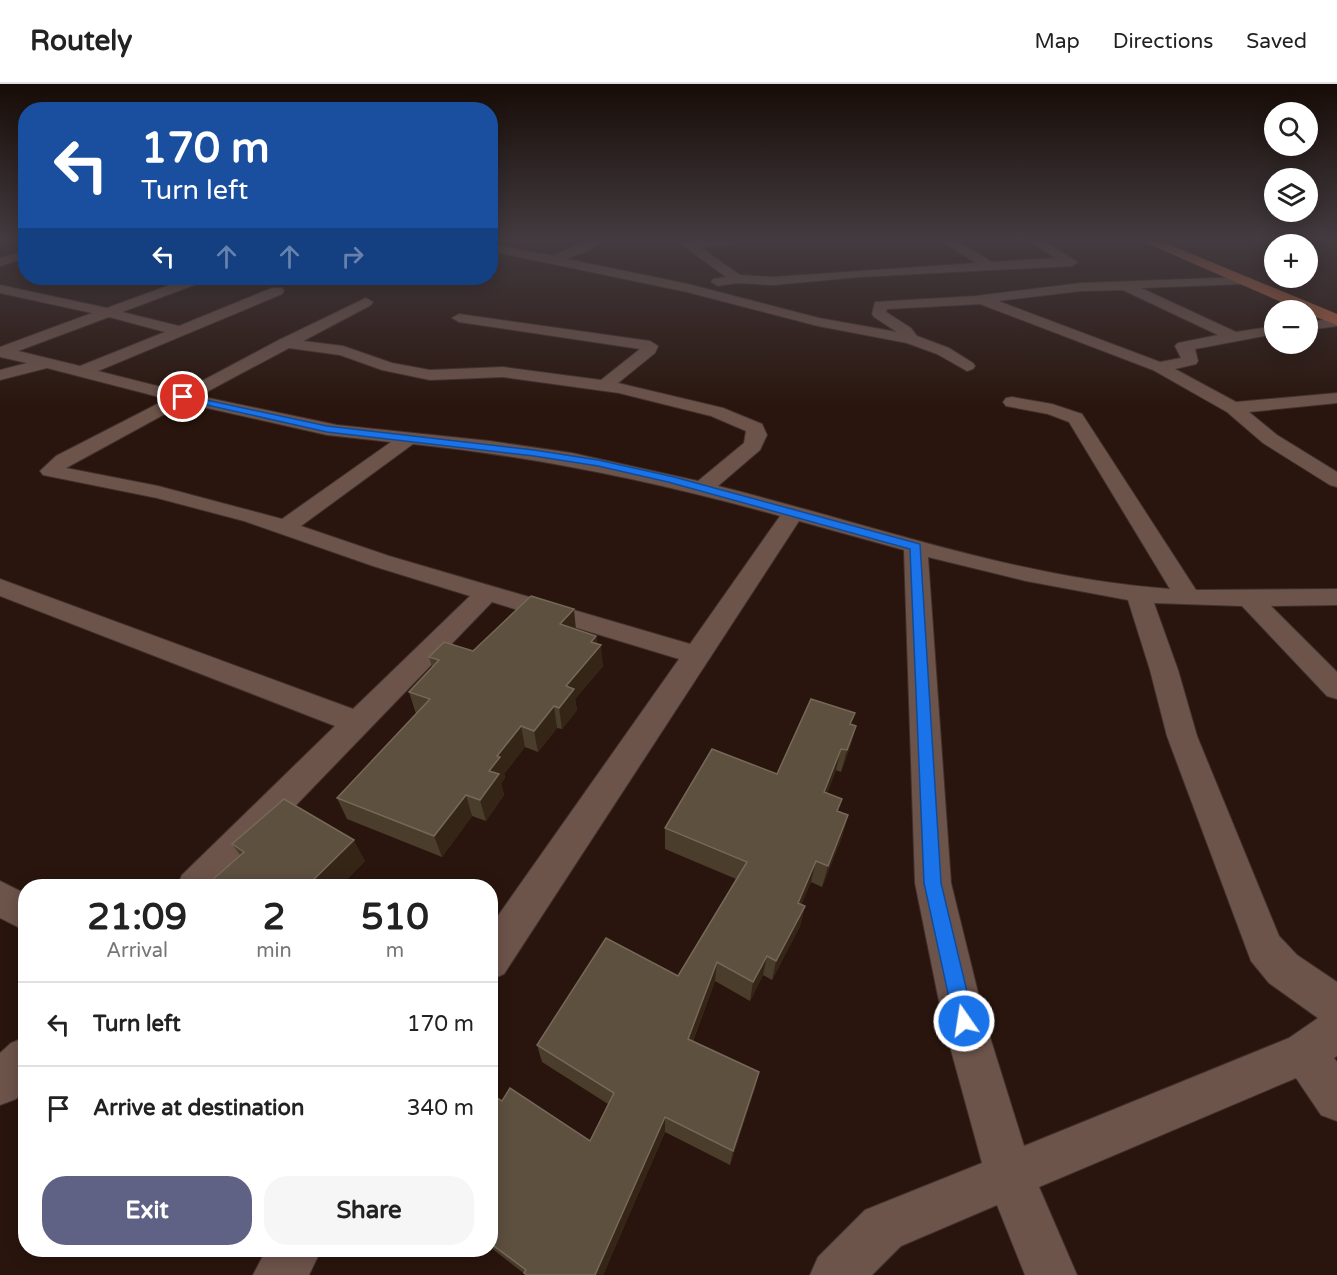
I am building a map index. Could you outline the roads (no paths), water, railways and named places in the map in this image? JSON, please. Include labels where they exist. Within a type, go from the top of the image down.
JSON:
[{"type":"main road","points":[[1279,297],[1337,321]]},
{"type":"street","points":[[35,297],[180,331]]},
{"type":"street","points":[[1,352],[150,297]]},
{"type":"street","points":[[81,372],[263,297]]},
{"type":"street","points":[[721,297],[819,322],[912,339],[943,351],[967,366]]},
{"type":"street","points":[[973,297],[1159,367],[1233,408],[1270,440],[1333,476]]},
{"type":"street","points":[[912,339],[906,331],[879,314],[880,305],[999,297]]},
{"type":"street","points":[[1144,297],[1234,337]]},
{"type":"street","points":[[366,302],[63,460],[50,471],[158,492],[252,516],[381,561],[697,656]]},
{"type":"street","points":[[459,318],[650,346],[650,350],[605,386]]},
{"type":"street","points":[[1318,324],[1337,321]]},
{"type":"street","points":[[1159,367],[1190,362],[1187,349],[1183,346],[1264,332]]},
{"type":"street","points":[[284,343],[343,351],[388,367],[422,374],[503,372],[605,386],[717,412],[755,428],[757,435],[753,446],[702,488]]},
{"type":"street","points":[[1,352],[183,397],[327,429],[598,463],[702,488],[916,547],[1086,586],[1138,593],[1250,599],[1337,597]]},
{"type":"street","points":[[0,375],[49,363]]},
{"type":"street","points":[[1233,408],[1337,398]]},
{"type":"street","points":[[1012,402],[1052,409],[1076,418],[1187,596]]},
{"type":"street","points":[[285,527],[409,438]]},
{"type":"street","points":[[498,949],[794,513]]},
{"type":"street","points":[[916,547],[933,883],[964,1021],[1009,1175],[1051,1275]]},
{"type":"street","points":[[0,587],[358,723]]},
{"type":"street","points":[[202,879],[487,593]]},
{"type":"street","points":[[1138,593],[1164,670],[1182,736],[1265,948],[1283,969],[1337,1006]]},
{"type":"street","points":[[1250,599],[1337,689]]},
{"type":"street","points":[[0,898],[18,909]]},
{"type":"street","points":[[836,1275],[883,1228],[1320,1042],[1337,1099]]},
{"type":"street","points":[[0,1083],[18,1066]]},
{"type":"street","points":[[279,1275],[291,1257]]}]
